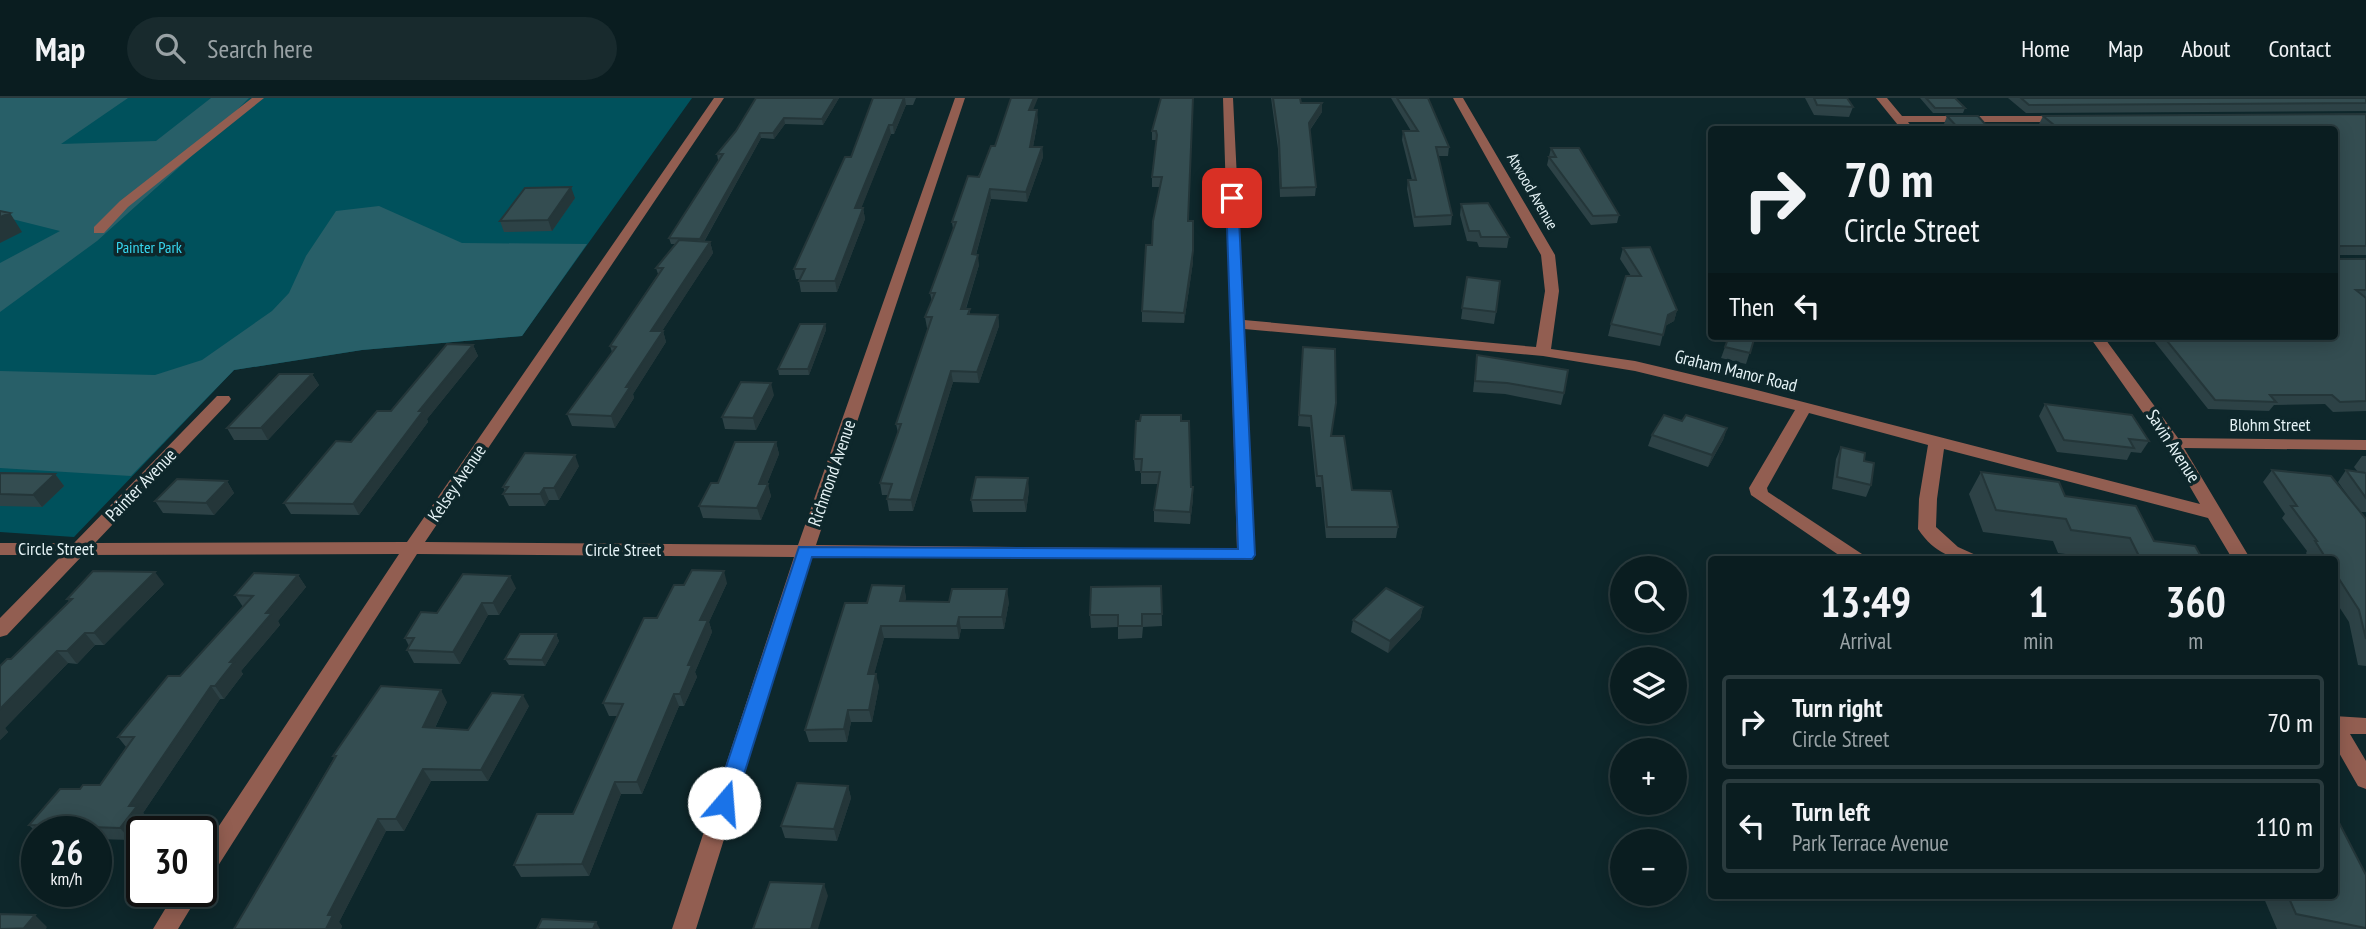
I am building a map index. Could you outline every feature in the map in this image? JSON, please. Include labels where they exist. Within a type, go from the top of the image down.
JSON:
[{"type":"street","points":[[99,230],[124,204],[259,98]]},
{"type":"street","name":"Kelsey Avenue","points":[[217,848],[412,548],[719,98]]},
{"type":"street","name":"Richmond Avenue","points":[[684,929],[805,551],[960,98]]},
{"type":"street","points":[[1228,98],[1237,324]]},
{"type":"street","name":"Atwood Avenue","points":[[1458,98],[1548,255],[1552,291],[1543,352]]},
{"type":"street","points":[[1881,98],[1905,126]]},
{"type":"street","points":[[1899,119],[2074,119]]},
{"type":"street","name":"Circle Street","points":[[0,548],[412,548],[1246,555],[1237,324]]},
{"type":"street","name":"Graham Manor Road","points":[[1237,324],[1543,352],[1635,366],[1805,407],[2216,514]]},
{"type":"street","name":"Savin Avenue","points":[[2099,340],[2173,443],[2240,556]]},
{"type":"street","name":"Painter Avenue","points":[[0,630],[223,399]]},
{"type":"street","points":[[1805,407],[1758,488],[1760,495],[1853,556]]},
{"type":"street","points":[[1937,442],[1928,499],[1927,529],[1952,551],[1963,556]]},
{"type":"street","name":"Blohm Street","points":[[2173,443],[2366,445]]},
{"type":"street","points":[[2338,724],[2366,726]]},
{"type":"street","points":[[2338,729],[2366,780]]},
{"type":"street","points":[[164,929],[178,907]]},
{"type":"green space","name":"Painter Park","points":[[0,98],[692,98],[522,336],[362,350],[234,370],[74,537],[0,532]]},
{"type":"shaded area","points":[[0,98],[128,98],[61,144],[156,141],[211,98],[249,98],[186,161],[97,241],[0,312],[0,263],[60,231],[0,216]]},
{"type":"shaded area","points":[[379,206],[462,243],[587,244],[522,336],[362,350],[234,370],[131,476],[0,468],[0,371],[155,375],[202,360],[272,311],[289,293],[306,256],[336,211]]},
{"type":"building","points":[[756,98],[835,98],[822,119],[784,118],[773,133],[760,133],[700,239],[669,238],[723,154],[717,154],[736,131]]},
{"type":"building","points":[[873,98],[904,98],[893,125],[889,125],[855,208],[863,208],[835,281],[799,281],[805,269],[794,269],[845,157],[851,157]]},
{"type":"building","points":[[1011,98],[1034,98],[1029,110],[1037,110],[1030,147],[1042,147],[1026,192],[990,189],[972,254],[978,255],[961,309],[970,309],[968,314],[998,315],[977,372],[951,371],[911,500],[887,499],[892,484],[880,483],[901,424],[896,424],[932,317],[925,317],[935,293],[930,293],[956,222],[952,222],[968,176],[979,177],[991,146],[995,146]]},
{"type":"building","points":[[1161,98],[1193,98],[1188,221],[1193,221],[1193,251],[1184,313],[1142,311],[1146,245],[1152,245],[1153,221],[1162,177],[1152,177],[1157,135],[1156,131],[1152,131]]},
{"type":"building","points":[[1273,98],[1300,98],[1301,103],[1322,103],[1309,123],[1316,187],[1281,188],[1279,140]]},
{"type":"building","points":[[1397,98],[1428,98],[1449,147],[1436,147],[1452,215],[1415,217],[1408,180],[1416,180],[1403,131],[1418,131]]},
{"type":"building","points":[[1814,98],[1847,98],[1853,107],[1817,105]]},
{"type":"building","points":[[1926,98],[1955,98],[1965,108],[1935,108]]},
{"type":"building","points":[[2021,98],[2366,98],[2366,103],[2029,105]]},
{"type":"building","points":[[2366,114],[2366,246],[2338,248],[2338,126],[1956,126],[1947,116],[1978,116],[1985,124],[2054,125],[2043,116]]},
{"type":"building","points":[[1551,148],[1579,148],[1619,215],[1593,216],[1549,157],[1556,157]]},
{"type":"building","points":[[571,187],[548,220],[500,221],[525,188]]},
{"type":"building","points":[[1488,203],[1509,237],[1481,237],[1479,231],[1469,231],[1461,204]]},
{"type":"building","points":[[679,240],[710,242],[651,331],[663,331],[626,387],[630,387],[611,416],[567,414],[616,347],[610,346],[663,268],[656,268]]},
{"type":"building","points":[[1650,247],[1677,310],[1668,315],[1663,335],[1611,324],[1626,276],[1641,276],[1623,248]]},
{"type":"building","points":[[2338,259],[2366,259],[2366,290],[2356,290],[2366,298],[2366,401],[2340,402],[2332,395],[2270,395],[2276,402],[2215,400],[2166,340],[2338,340]]},
{"type":"building","points":[[1467,277],[1500,281],[1496,312],[1462,308]]},
{"type":"building","points":[[800,324],[825,324],[808,369],[778,369]]},
{"type":"building","points":[[1728,340],[1754,340],[1750,353],[1725,347]]},
{"type":"building","points":[[447,344],[473,345],[419,411],[423,411],[353,504],[284,503],[336,441],[351,442],[377,411],[391,411]]},
{"type":"building","points":[[1303,347],[1335,349],[1336,403],[1331,436],[1344,436],[1352,490],[1391,491],[1398,527],[1327,527],[1322,476],[1317,476],[1311,416],[1299,415]]},
{"type":"building","points":[[1477,355],[1568,370],[1564,393],[1507,383],[1475,381]]},
{"type":"building","points":[[279,374],[312,374],[261,428],[227,428]]},
{"type":"building","points":[[741,382],[771,383],[753,418],[722,417]]},
{"type":"building","points":[[2045,404],[2132,415],[2149,441],[2129,439],[2134,448],[2064,440]]},
{"type":"building","points":[[1141,415],[1181,415],[1181,421],[1189,421],[1193,487],[1190,512],[1154,510],[1160,472],[1141,472],[1142,459],[1134,459],[1136,421],[1140,421]]},
{"type":"building","points":[[1664,415],[1682,421],[1686,415],[1727,428],[1712,455],[1652,435]]},
{"type":"building","points":[[735,442],[776,442],[759,484],[768,484],[757,508],[699,506],[711,483],[718,483]]},
{"type":"building","points":[[1841,447],[1865,453],[1864,461],[1874,463],[1871,485],[1837,477]]},
{"type":"building","points":[[525,453],[575,455],[554,488],[544,488],[540,494],[503,494],[508,487],[503,487]]},
{"type":"building","points":[[2272,470],[2331,476],[2366,519],[2366,639],[2359,610],[2338,577],[2338,556],[2324,556],[2317,541],[2291,506],[2297,506]]},
{"type":"building","points":[[2346,470],[2366,473],[2366,498]]},
{"type":"building","points":[[1981,472],[2059,482],[2065,496],[2136,506],[2154,541],[2195,546],[2201,556],[2139,556],[2130,538],[2071,530],[2066,519],[1996,510]]},
{"type":"building","points":[[0,473],[55,474],[33,495],[0,494]]},
{"type":"building","points":[[976,477],[1028,478],[1024,500],[971,500]]},
{"type":"building","points":[[177,479],[227,481],[206,503],[155,501]]},
{"type":"building","points":[[692,570],[724,571],[700,620],[708,620],[688,665],[692,665],[680,694],[674,694],[637,782],[615,782],[582,864],[514,865],[537,814],[573,814],[623,704],[603,703],[644,618],[657,618],[674,585],[684,585]]},
{"type":"building","points":[[93,571],[155,572],[94,633],[85,633],[67,651],[57,651],[0,709],[0,666],[7,659],[11,659],[72,599],[67,599]]},
{"type":"building","points":[[254,573],[298,575],[266,613],[272,613],[230,662],[234,662],[215,686],[211,686],[129,806],[137,806],[129,816],[126,816],[120,828],[112,828],[112,816],[37,816],[60,789],[100,785],[134,737],[118,737],[168,676],[180,676],[253,596],[235,595]]},
{"type":"building","points":[[463,574],[510,576],[493,603],[482,603],[453,652],[407,650],[414,638],[405,638],[421,612],[437,613]]},
{"type":"building","points":[[872,585],[904,586],[900,601],[949,602],[952,589],[1007,589],[1002,617],[959,617],[957,626],[881,626],[868,674],[876,674],[869,710],[848,710],[844,729],[805,730],[845,603],[867,603]]},
{"type":"building","points":[[1161,586],[1162,614],[1142,614],[1142,626],[1118,626],[1118,615],[1090,615],[1091,587]]},
{"type":"building","points":[[1386,588],[1423,607],[1390,641],[1353,620]]},
{"type":"building","points":[[520,634],[556,634],[542,660],[505,659]]},
{"type":"building","points":[[381,686],[441,690],[423,727],[468,730],[492,693],[523,695],[481,770],[423,769],[396,819],[378,819],[328,915],[333,915],[326,929],[234,929],[336,756],[333,756]]},
{"type":"building","points":[[797,783],[848,786],[834,829],[781,826]]},
{"type":"building","points":[[2338,821],[2366,875],[2366,928],[2296,914],[2289,899],[2338,899]]},
{"type":"building","points":[[770,882],[824,884],[811,929],[753,929]]},
{"type":"building","points":[[0,914],[35,915],[24,928],[38,928],[0,929]]},
{"type":"building","points":[[542,919],[596,922],[593,929],[537,929]]},
{"type":"route","points":[[724,803],[805,551],[1246,555],[1232,198]]}]
